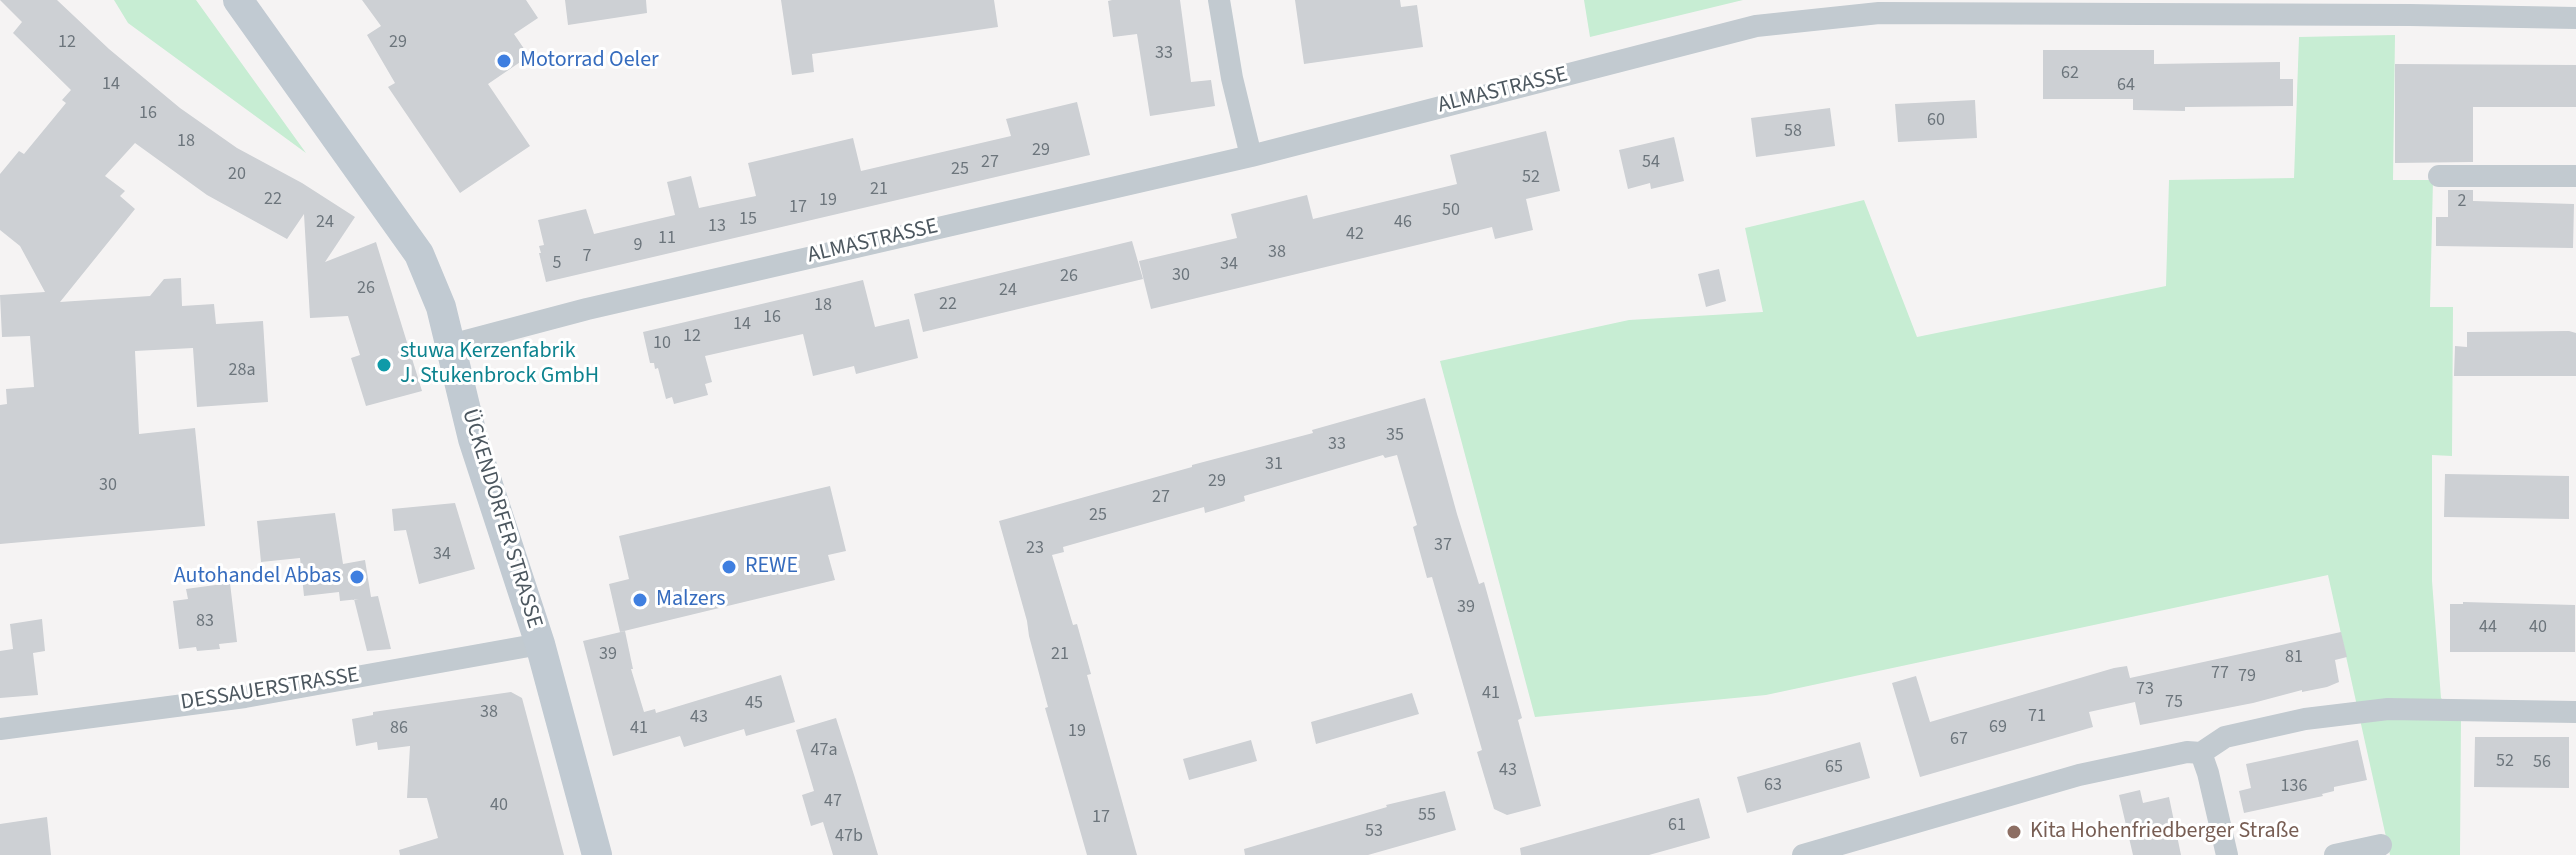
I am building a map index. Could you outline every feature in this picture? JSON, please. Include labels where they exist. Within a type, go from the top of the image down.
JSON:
[{"type":"main road","name":"ÜCKENDORFER STRASSE","points":[[238,0],[419,254],[441,307],[473,439],[540,644],[597,855]]},
{"type":"street","points":[[1219,0],[1232,78],[1251,156]]},
{"type":"street","name":"ALMASTRASSE","points":[[451,345],[587,309],[1251,156],[1756,26],[1879,13],[2394,14],[2576,18]]},
{"type":"street","points":[[2439,176],[2576,176]]},
{"type":"street","name":"DESSAUERSTRASSE","points":[[0,729],[245,697],[540,644]]},
{"type":"street","points":[[1803,855],[2079,775],[2187,752],[2201,753],[2225,737],[2305,719],[2388,709],[2576,712]]},
{"type":"street","points":[[2201,753],[2227,855]]},
{"type":"street","points":[[2335,855],[2381,845]]},
{"type":"green space","points":[[114,0],[196,0],[306,153],[128,23]]},
{"type":"green space","points":[[1584,0],[1743,0],[1590,37]]},
{"type":"green space","points":[[2395,35],[2393,180],[2433,180],[2430,307],[2453,307],[2452,456],[2432,455],[2432,581],[2441,698],[2461,719],[2460,855],[2390,855],[2328,575],[1766,695],[1535,717],[1440,361],[1629,320],[1763,312],[1745,228],[1864,200],[1917,337],[2166,286],[2169,180],[2294,178],[2299,37]]},
{"type":"building","points":[[0,0],[57,0],[109,49],[180,108],[237,148],[302,183],[355,217],[325,262],[376,242],[422,391],[366,406],[351,358],[360,355],[348,316],[310,318],[304,214],[287,239],[207,195],[135,143],[105,176],[125,191],[120,196],[135,209],[60,302],[150,296],[164,279],[181,278],[182,306],[214,304],[216,324],[263,321],[268,402],[197,407],[193,348],[135,351],[139,434],[195,428],[205,526],[0,544],[0,405],[7,404],[6,389],[34,387],[30,336],[2,337],[0,295],[45,292],[20,246],[0,230],[0,174],[19,151],[24,154],[66,103],[62,100],[71,90],[13,33],[22,22]]},
{"type":"building","points":[[362,0],[526,0],[538,18],[514,34],[529,56],[488,84],[530,146],[460,193],[388,87],[395,83],[367,35],[381,26]]},
{"type":"building","points":[[565,0],[646,0],[647,13],[568,25]]},
{"type":"building","points":[[781,0],[994,0],[998,27],[812,54],[814,72],[792,75]]},
{"type":"building","points":[[1180,0],[1191,82],[1211,80],[1215,106],[1150,116],[1137,34],[1113,37],[1108,1]]},
{"type":"building","points":[[1295,0],[1400,0],[1401,7],[1417,5],[1423,47],[1304,64]]},
{"type":"building","points":[[2043,50],[2154,50],[2154,64],[2280,62],[2280,79],[2293,79],[2293,106],[2133,110],[2133,99],[2043,99]]},
{"type":"building","points":[[2395,64],[2576,65],[2576,107],[2473,107],[2473,162],[2395,163]]},
{"type":"building","points":[[1975,100],[1977,138],[1898,142],[1895,104]]},
{"type":"building","points":[[1077,102],[1090,155],[546,282],[539,253],[539,246],[544,245],[538,220],[586,209],[594,234],[675,215],[667,182],[691,176],[699,208],[756,196],[748,163],[853,138],[861,171],[1011,136],[1006,119]]},
{"type":"building","points":[[1830,108],[1835,146],[1756,157],[1751,118]]},
{"type":"building","points":[[1546,131],[1560,191],[1526,199],[1533,230],[1495,239],[1492,227],[1151,309],[1139,261],[1237,238],[1231,214],[1307,195],[1313,219],[1457,184],[1450,155]]},
{"type":"building","points":[[1674,137],[1684,181],[1651,189],[1650,183],[1628,189],[1619,150]]},
{"type":"building","points":[[2448,190],[2473,190],[2473,201],[2574,204],[2573,248],[2436,246],[2436,217],[2448,217]]},
{"type":"building","points":[[1132,241],[1143,279],[923,332],[914,294]]},
{"type":"building","points":[[1719,269],[1726,301],[1706,307],[1698,274]]},
{"type":"building","points":[[863,280],[875,327],[909,319],[918,358],[856,374],[854,366],[813,376],[803,334],[705,356],[712,382],[705,384],[708,395],[674,404],[672,397],[666,399],[658,368],[655,369],[654,363],[650,363],[643,332]]},
{"type":"building","points":[[2467,332],[2576,333],[2576,376],[2454,376],[2455,346],[2467,347]]},
{"type":"building","points":[[1425,398],[1479,584],[1484,582],[1522,718],[1518,720],[1541,806],[1507,815],[1494,809],[1477,752],[1482,750],[1432,577],[1427,578],[1413,527],[1417,525],[1397,455],[1385,458],[1383,455],[1244,496],[1245,501],[1205,513],[1204,507],[1063,547],[1064,552],[1052,555],[1073,625],[1077,624],[1091,674],[1087,675],[1137,855],[1087,855],[1045,708],[1048,707],[1027,621],[999,521],[1313,433],[1312,430]]},
{"type":"building","points":[[2445,474],[2569,476],[2569,519],[2444,517]]},
{"type":"building","name":"REWE","points":[[830,486],[846,551],[828,555],[835,580],[620,632],[609,584],[629,579],[619,536]]},
{"type":"building","points":[[455,503],[475,569],[419,584],[406,530],[394,531],[392,509]]},
{"type":"building","points":[[335,513],[343,564],[365,560],[371,597],[378,596],[391,649],[367,651],[354,600],[340,601],[339,592],[304,596],[300,558],[261,562],[257,521]]},
{"type":"building","points":[[230,583],[237,642],[219,644],[220,649],[179,649],[173,601],[188,599],[186,589]]},
{"type":"building","points":[[2450,604],[2575,605],[2575,652],[2450,652]]},
{"type":"building","points":[[42,619],[45,651],[33,653],[38,695],[0,698],[0,651],[13,649],[10,624]]},
{"type":"building","points":[[625,631],[631,669],[644,712],[655,709],[656,713],[781,675],[795,722],[746,736],[744,729],[684,747],[680,736],[613,756],[583,641]]},
{"type":"building","points":[[2341,632],[2347,657],[2335,660],[2339,682],[2327,687],[2140,725],[2135,702],[2089,712],[2093,727],[1920,777],[1892,683],[1916,676],[1930,722],[2114,668],[2127,666],[2130,678]]},
{"type":"building","points":[[511,692],[522,698],[564,855],[400,855],[399,850],[438,838],[427,798],[407,798],[410,746],[378,750],[377,742],[356,746],[352,719],[373,715],[373,712]]},
{"type":"building","points":[[1412,693],[1419,714],[1316,744],[1311,722]]},
{"type":"building","points":[[836,718],[878,855],[833,855],[823,822],[811,826],[802,795],[814,791],[796,730]]},
{"type":"building","points":[[2475,737],[2569,737],[2569,788],[2474,787]]},
{"type":"building","points":[[1251,740],[1257,761],[1189,780],[1183,759]]},
{"type":"building","points":[[2358,740],[2367,780],[2334,787],[2334,791],[2323,796],[2244,813],[2239,791],[2251,788],[2246,764]]},
{"type":"building","points":[[1860,742],[1870,778],[1747,813],[1737,777]]},
{"type":"building","points":[[2140,790],[2143,803],[2169,797],[2181,855],[2133,855],[2119,795]]},
{"type":"building","points":[[1445,791],[1456,830],[1368,855],[1245,855],[1244,849],[1386,805]]},
{"type":"building","points":[[1699,798],[1710,838],[1649,855],[1521,855],[1520,848]]},
{"type":"building","points":[[47,817],[51,855],[0,855],[0,824]]},
{"type":"place","name":"Motorrad Oeler","points":[[504,61]]},
{"type":"place","name":"stuwa Kerzenfabrik J. Stukenbrock GmbH","points":[[384,365]]},
{"type":"place","name":"REWE","points":[[729,567]]},
{"type":"place","name":"Autohandel Abbas","points":[[357,577]]},
{"type":"place","name":"Malzers","points":[[640,600]]},
{"type":"place","name":"Kita Hohenfriedberger Straße","points":[[2014,832]]}]
